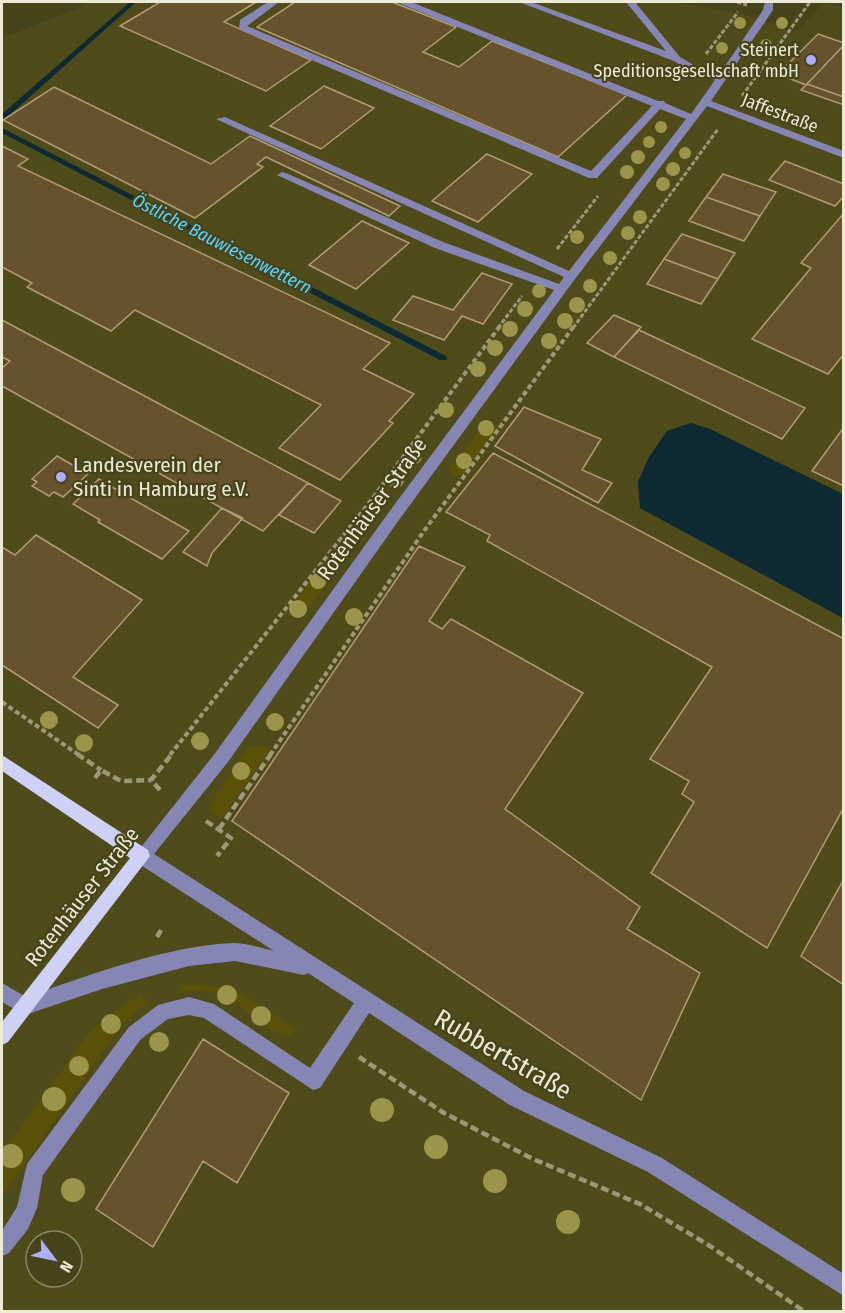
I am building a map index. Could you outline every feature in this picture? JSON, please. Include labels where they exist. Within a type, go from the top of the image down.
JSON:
[{"type":"main road","points":[[2,762],[142,856]]},
{"type":"main road","name":"Rotenhäuser Straße","points":[[2,1036],[142,856]]},
{"type":"street","points":[[274,2],[243,22],[242,27],[593,176],[660,104]]},
{"type":"street","points":[[404,2],[692,118]]},
{"type":"street","points":[[524,2],[677,59],[694,69],[722,79]]},
{"type":"street","points":[[631,2],[677,59]]},
{"type":"street","name":"Rotenhäuser Straße","points":[[142,856],[222,757],[394,516],[571,276],[722,79],[768,10],[769,2]]},
{"type":"street","name":"Jaffestraße","points":[[705,102],[843,155]]},
{"type":"street","points":[[221,119],[571,276]]},
{"type":"street","points":[[282,175],[439,245],[562,289]]},
{"type":"street","name":"Rubbertstraße","points":[[142,856],[517,1098],[655,1165],[843,1286]]},
{"type":"street","points":[[2,992],[25,1006],[102,980],[189,957],[235,952],[313,968]]},
{"type":"street","points":[[2,1246],[21,1222],[27,1208],[34,1171],[135,1032],[164,1011],[189,1006],[208,1010],[314,1081],[365,1002]]},
{"type":"path","points":[[694,69],[744,3],[737,2]]},
{"type":"path","points":[[219,829],[424,531],[810,2]]},
{"type":"path","points":[[546,265],[602,190]]},
{"type":"path","points":[[2,702],[101,770],[121,781],[151,780],[369,503],[535,279]]},
{"type":"path","points":[[95,778],[101,770]]},
{"type":"path","points":[[151,780],[160,790]]},
{"type":"path","points":[[206,820],[231,838],[217,856]]},
{"type":"path","points":[[338,1044],[444,1113],[533,1159],[640,1204],[710,1246],[805,1311]]},
{"type":"shaded area","points":[[94,2],[670,2],[744,14],[797,33],[824,2],[843,8],[843,494],[710,429],[649,457],[638,482],[640,508],[843,618],[843,1311],[2,1312],[2,38]]},
{"type":"shaded area","points":[[492,425],[498,427],[465,474],[453,477],[449,469],[482,427]]},
{"type":"shaded area","points":[[343,549],[348,558],[303,616],[289,609],[335,551]]},
{"type":"shaded area","points":[[250,746],[262,746],[270,750],[222,818],[210,811],[218,792]]},
{"type":"shaded area","points":[[193,984],[237,993],[260,1005],[297,1030],[290,1036],[282,1035],[233,1001],[215,993],[179,992],[180,985]]},
{"type":"shaded area","points":[[141,994],[147,1003],[122,1024],[2,1196],[2,1153],[91,1030]]},
{"type":"water","points":[[691,423],[710,429],[843,494],[843,618],[640,508],[638,482],[649,457],[667,431]]},
{"type":"building","points":[[160,2],[256,2],[224,22],[311,60],[266,91],[120,26]]},
{"type":"building","points":[[295,2],[392,2],[456,27],[423,52],[459,67],[492,41],[627,95],[558,157],[257,27]]},
{"type":"building","name":"Steinert Speditionsgesellschaft mbH","points":[[818,34],[844,43],[844,45],[806,85],[778,74]]},
{"type":"building","points":[[844,45],[844,97],[807,84]]},
{"type":"building","points":[[807,84],[844,97],[844,105],[801,90]]},
{"type":"building","points":[[324,86],[374,108],[321,149],[270,126]]},
{"type":"building","points":[[54,87],[211,164],[250,136],[400,206],[389,216],[266,157],[257,164],[263,167],[195,218],[3,120]]},
{"type":"building","points":[[2,146],[28,159],[18,166],[390,343],[363,369],[414,394],[389,421],[393,423],[340,480],[279,448],[321,405],[135,310],[111,331],[27,287],[32,283],[2,267]]},
{"type":"building","points":[[487,154],[532,174],[478,222],[432,201]]},
{"type":"building","points":[[785,161],[844,184],[844,196],[835,206],[769,180]]},
{"type":"building","points":[[723,174],[776,192],[760,216],[706,197]]},
{"type":"building","points":[[706,197],[760,216],[744,241],[689,221]]},
{"type":"building","points":[[844,213],[844,354],[828,374],[752,339],[811,268],[801,263]]},
{"type":"building","points":[[362,221],[409,243],[356,289],[309,265]]},
{"type":"building","points":[[682,234],[735,253],[718,279],[664,259]]},
{"type":"building","points":[[664,259],[718,279],[701,304],[647,284]]},
{"type":"building","points":[[482,273],[512,284],[483,324],[462,316],[444,340],[393,320],[413,296],[453,310]]},
{"type":"building","points":[[614,315],[641,327],[614,357],[587,343]]},
{"type":"building","points":[[2,320],[308,483],[263,531],[2,386],[2,368],[10,361],[2,357]]},
{"type":"building","points":[[639,330],[805,408],[782,439],[614,357]]},
{"type":"building","points":[[524,407],[601,439],[582,470],[612,483],[598,503],[495,446]]},
{"type":"building","points":[[844,427],[844,486],[812,471]]},
{"type":"building","points":[[493,453],[844,639],[844,807],[767,948],[651,873],[694,802],[682,794],[689,781],[650,759],[712,667],[487,541],[490,535],[446,512]]},
{"type":"building","points":[[57,456],[88,474],[63,497],[54,492],[49,496],[32,486],[37,482],[32,479]]},
{"type":"building","points":[[99,479],[189,531],[162,559],[98,522],[100,520],[73,504]]},
{"type":"building","points":[[308,483],[341,501],[314,533],[279,515]]},
{"type":"building","points":[[222,508],[243,518],[212,553],[207,566],[183,552]]},
{"type":"building","points":[[36,535],[142,600],[73,677],[118,705],[98,728],[2,665],[2,547],[15,555]]},
{"type":"building","points":[[419,546],[465,567],[429,621],[442,629],[451,619],[583,693],[505,809],[640,907],[627,929],[700,973],[641,1100],[232,821]]},
{"type":"building","points":[[844,879],[844,985],[801,956]]},
{"type":"building","points":[[203,1039],[289,1093],[237,1183],[203,1161],[153,1247],[96,1209]]},
{"type":"waterway","name":"Östliche Bauwiesenwettern","points":[[2,117],[133,2]]},
{"type":"waterway","name":"Östliche Bauwiesenwettern","points":[[2,130],[443,358]]},
{"type":"place","name":"Steinert Speditionsgesellschaft mbH","points":[[811,60]]},
{"type":"place","name":"Landesverein der Sinti in Hamburg e.V.","points":[[61,477]]}]
